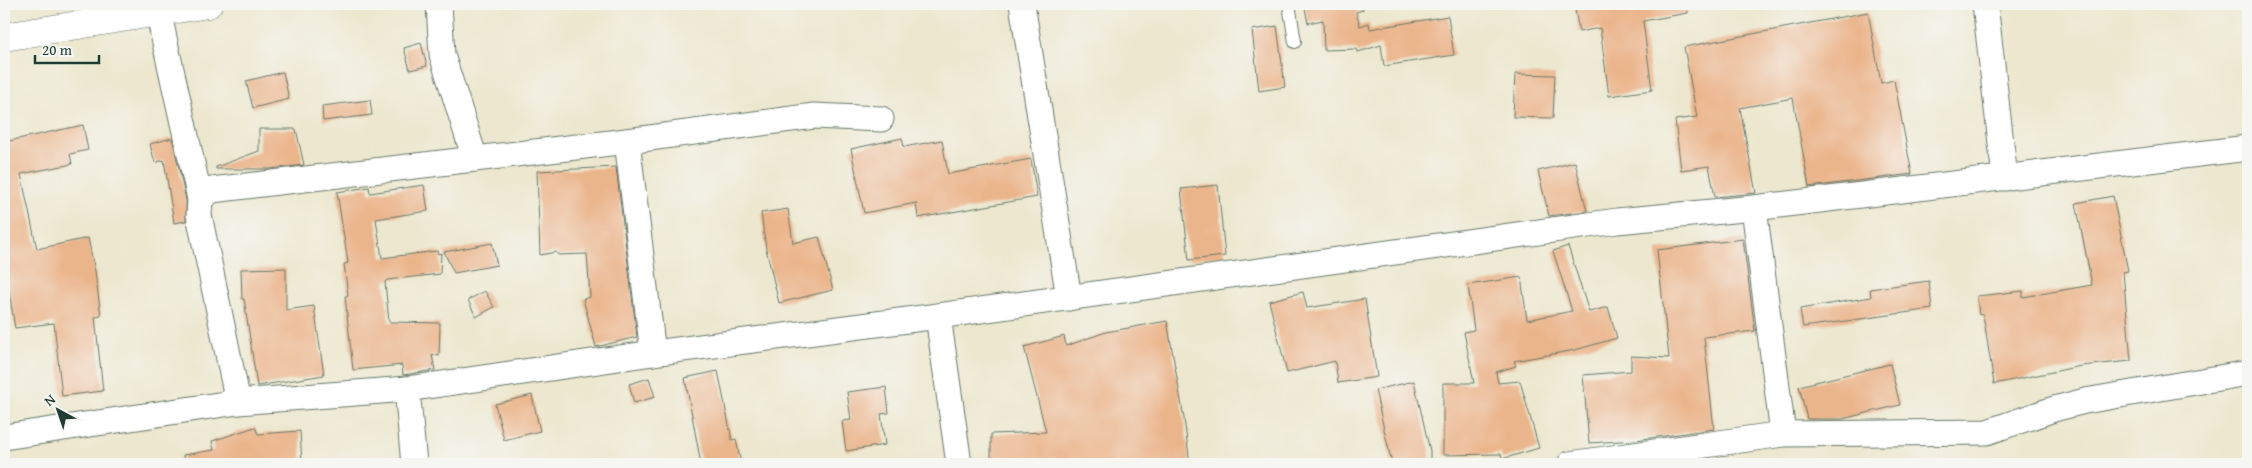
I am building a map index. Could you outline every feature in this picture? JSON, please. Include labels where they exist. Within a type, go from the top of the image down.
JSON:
[{"type":"highway","points":[[4,37],[208,4]]},
{"type":"street","points":[[439,4],[442,56],[475,159]]},
{"type":"street","points":[[1022,4],[1069,298]]},
{"type":"street","points":[[1985,4],[2005,178]]},
{"type":"street","points":[[158,11],[200,200],[199,215],[238,402]]},
{"type":"street","points":[[200,200],[212,190],[627,141],[814,116],[881,119]]},
{"type":"street","points":[[627,141],[652,353]]},
{"type":"street","points":[[4,437],[238,402],[407,389],[652,353],[938,316],[1617,222],[1754,208],[2248,148]]},
{"type":"street","points":[[1754,208],[1782,434]]},
{"type":"street","points":[[938,316],[959,464]]},
{"type":"street","points":[[1570,464],[1599,462],[1782,434],[1987,432],[2054,409],[2078,403],[2248,373]]},
{"type":"street","points":[[407,389],[414,464]]},
{"type":"lane","points":[[1289,4],[1295,42]]},
{"type":"building","points":[[1304,4],[1362,4],[1363,10],[1356,12],[1360,26],[1369,23],[1370,29],[1448,16],[1454,55],[1384,66],[1381,45],[1358,52],[1357,49],[1324,50],[1323,20],[1308,23]]},
{"type":"building","points":[[1574,4],[1687,4],[1688,13],[1643,21],[1652,90],[1609,96],[1600,28],[1579,32]]},
{"type":"building","points":[[1868,12],[1881,83],[1894,80],[1912,174],[1809,187],[1793,98],[1740,108],[1756,193],[1715,197],[1709,166],[1681,170],[1675,120],[1697,117],[1684,47]]},
{"type":"building","points":[[1277,26],[1285,87],[1259,91],[1252,30]]},
{"type":"building","points":[[421,43],[427,66],[410,70],[404,48]]},
{"type":"building","points":[[283,72],[289,99],[253,108],[246,81]]},
{"type":"building","points":[[1515,74],[1555,75],[1553,118],[1513,117]]},
{"type":"building","points":[[370,100],[372,115],[323,121],[322,106]]},
{"type":"building","points":[[83,125],[88,150],[70,154],[72,164],[21,174],[37,249],[88,238],[95,271],[101,316],[95,317],[103,391],[62,396],[54,323],[15,328],[4,262],[4,142]]},
{"type":"building","points":[[259,129],[296,129],[304,165],[270,169],[216,169],[216,167],[259,151]]},
{"type":"building","points":[[172,138],[186,200],[186,221],[174,223],[164,160],[155,163],[150,144]]},
{"type":"building","points":[[902,138],[904,147],[942,140],[948,174],[1031,159],[1037,197],[918,218],[916,203],[864,213],[851,149]]},
{"type":"building","points":[[1575,162],[1587,211],[1549,216],[1538,171]]},
{"type":"building","points":[[616,167],[637,337],[596,347],[583,299],[590,297],[587,254],[558,255],[556,252],[540,255],[537,171]]},
{"type":"building","points":[[424,185],[428,211],[376,219],[382,258],[437,251],[438,254],[441,253],[440,274],[387,280],[385,282],[389,322],[440,323],[439,356],[432,355],[435,370],[403,375],[402,365],[353,370],[345,296],[348,296],[344,264],[348,263],[337,192],[369,187],[370,193]]},
{"type":"building","points":[[1218,185],[1225,256],[1189,260],[1181,189]]},
{"type":"building","points":[[2113,196],[2128,271],[2123,272],[2131,361],[2081,366],[1994,384],[1983,314],[1979,315],[1977,296],[2023,291],[2023,297],[2092,285],[2076,203]]},
{"type":"building","points":[[788,209],[793,243],[819,237],[833,290],[779,303],[766,249],[761,213]]},
{"type":"building","points":[[1743,239],[1755,331],[1704,337],[1714,429],[1636,440],[1589,443],[1583,375],[1631,371],[1631,356],[1669,358],[1657,250]]},
{"type":"building","points":[[492,243],[497,265],[454,273],[444,252]]},
{"type":"building","points":[[1568,246],[1589,312],[1608,307],[1617,338],[1575,350],[1514,361],[1516,366],[1496,372],[1498,383],[1520,381],[1539,448],[1502,459],[1501,454],[1443,455],[1443,383],[1474,383],[1464,332],[1474,330],[1468,285],[1521,277],[1527,320],[1572,311],[1553,251]]},
{"type":"building","points":[[286,268],[286,310],[314,306],[324,375],[257,386],[244,299],[242,299],[241,269]]},
{"type":"building","points":[[1929,281],[1932,309],[1803,327],[1800,309],[1871,297],[1870,289]]},
{"type":"building","points":[[485,291],[494,307],[476,317],[468,300]]},
{"type":"building","points":[[1303,292],[1307,308],[1365,299],[1377,377],[1338,383],[1335,361],[1287,373],[1269,301]]},
{"type":"building","points":[[1167,321],[1190,464],[991,464],[991,434],[1046,432],[1024,347],[1064,336],[1066,346],[1106,332]]},
{"type":"building","points":[[1890,364],[1900,405],[1842,419],[1807,419],[1799,386]]},
{"type":"building","points":[[718,371],[732,440],[736,439],[741,464],[701,464],[685,378]]},
{"type":"building","points":[[649,378],[655,397],[634,403],[629,384]]},
{"type":"building","points":[[1414,381],[1430,451],[1430,464],[1392,464],[1375,390]]},
{"type":"building","points":[[886,387],[889,413],[881,414],[885,445],[846,451],[842,421],[851,420],[847,392]]},
{"type":"building","points":[[532,395],[540,431],[504,440],[495,404]]},
{"type":"building","points":[[255,427],[258,434],[300,431],[302,464],[184,464],[183,455],[214,450],[212,441]]}]
